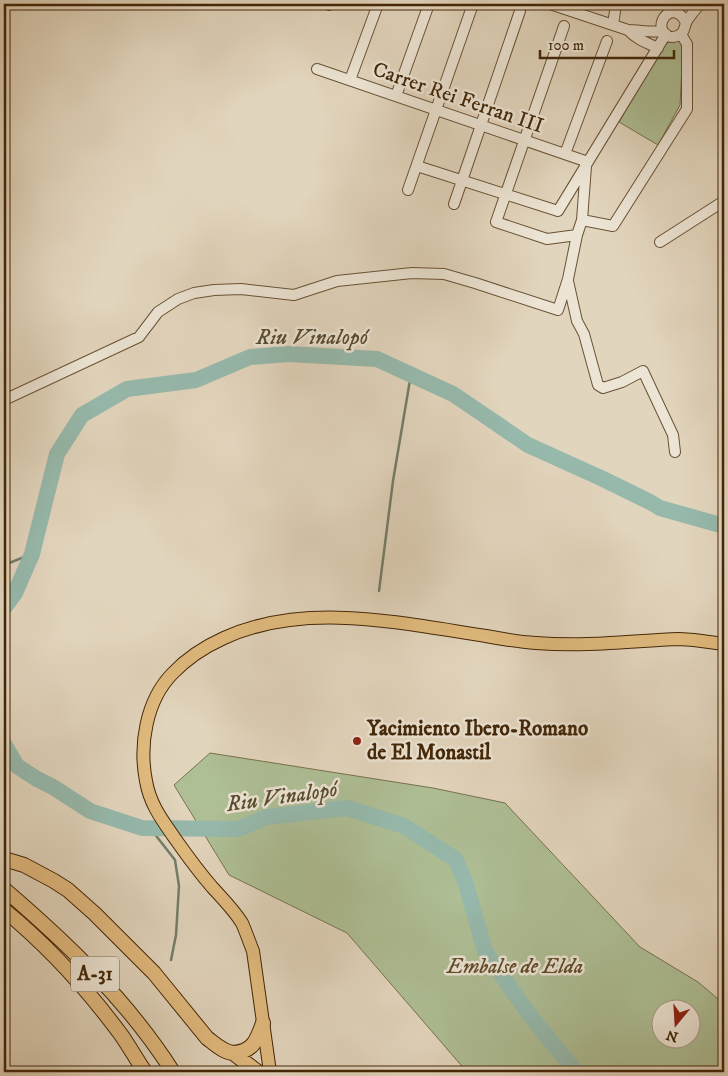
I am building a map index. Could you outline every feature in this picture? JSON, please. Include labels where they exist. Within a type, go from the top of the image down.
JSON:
[{"type":"highway","points":[[4,859],[24,865],[54,881],[95,914],[154,973],[207,1038],[222,1050],[229,1053],[240,1053],[246,1050],[252,1046],[259,1035],[263,1023]]},
{"type":"highway","name":"A-31","points":[[4,889],[67,944],[106,985],[135,1018],[173,1072]]},
{"type":"highway","name":"A-31","points":[[4,910],[25,928],[73,976],[124,1038],[145,1072]]},
{"type":"highway","points":[[233,1053],[258,1072]]},
{"type":"main road","points":[[270,1072],[253,951],[246,932],[232,910],[195,867],[156,812],[146,781],[144,740],[152,705],[166,679],[179,666],[190,656],[209,645],[251,627],[290,620],[317,618],[383,621],[535,643],[576,645],[680,639],[721,644]]},
{"type":"street","points":[[350,80],[378,4]]},
{"type":"street","points":[[396,96],[429,4]]},
{"type":"street","points":[[408,190],[473,4]]},
{"type":"street","points":[[416,166],[558,211],[658,48],[663,29],[664,17],[674,12],[683,19],[685,29],[681,34],[673,37],[663,29],[633,30],[613,26],[574,8],[550,4]]},
{"type":"street","points":[[613,26],[616,4]]},
{"type":"street","points":[[683,19],[700,4]]},
{"type":"street","points":[[454,204],[520,12]]},
{"type":"street","points":[[564,26],[496,222],[547,239],[577,235]]},
{"type":"street","points":[[633,30],[632,35],[658,48]]},
{"type":"street","points":[[582,220],[613,226],[687,109],[687,44],[681,34]]},
{"type":"street","points":[[566,154],[607,41]]},
{"type":"street","name":"Carrer Rei Ferran III","points":[[316,69],[566,154],[587,164]]},
{"type":"street","points":[[4,400],[139,337],[158,312],[178,299],[194,293],[242,289],[294,295],[337,281],[412,273],[444,274],[558,310],[568,279],[582,220],[587,164]]},
{"type":"street","points":[[660,242],[724,201]]},
{"type":"street","points":[[568,279],[577,321],[584,334],[598,385],[603,388],[622,382],[644,371],[673,435],[675,452]]},
{"type":"green space","points":[[680,40],[683,46],[680,105],[658,145],[619,122],[667,41],[675,42]]},
{"type":"green space","name":"Embalse de Elda","points":[[210,753],[433,788],[505,803],[640,947],[698,982],[724,1004],[724,1072],[467,1072],[347,933],[229,875],[174,785]]},
{"type":"waterway","name":"Riu Vinalopó","points":[[4,608],[15,593],[32,554],[57,454],[82,415],[127,389],[196,380],[250,357],[289,354],[377,359],[453,394],[528,445],[601,478],[660,508],[724,526]]},
{"type":"waterway","points":[[379,591],[393,481],[411,374]]},
{"type":"waterway","points":[[4,565],[32,554]]},
{"type":"waterway","name":"Riu Vinalopó","points":[[4,744],[17,766],[37,779],[90,811],[142,828],[238,829],[267,817],[347,808],[404,826],[455,859],[465,881],[485,951],[528,1013],[576,1072]]},
{"type":"waterway","points":[[150,828],[175,860],[179,886],[176,935],[171,960]]},
{"type":"place","name":"Yacimiento Ibero-Romano de El Monastil","points":[[357,741]]}]
